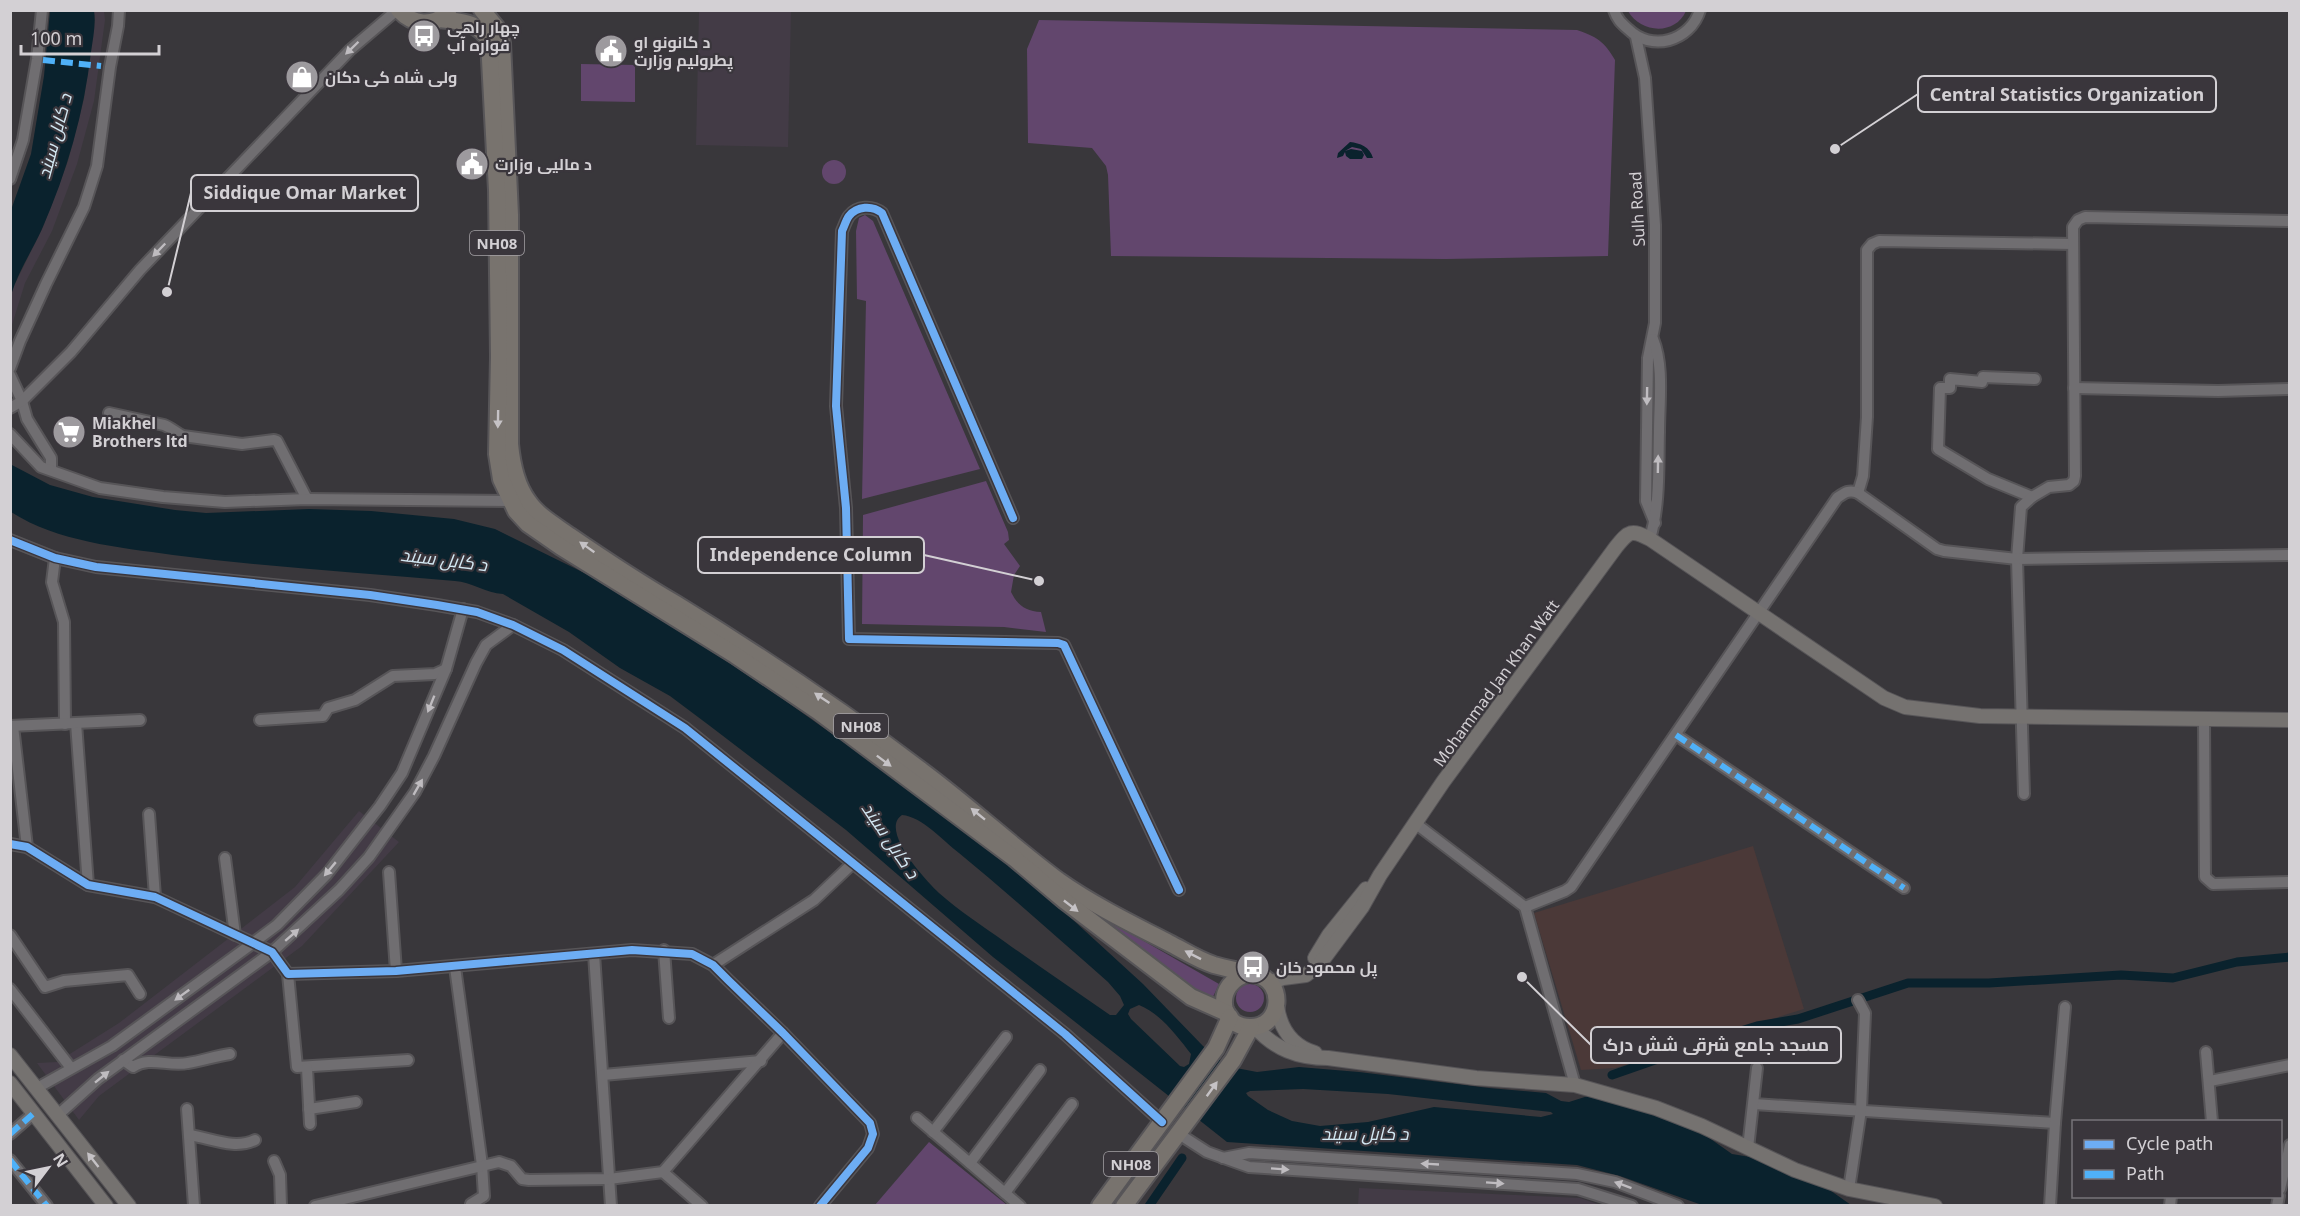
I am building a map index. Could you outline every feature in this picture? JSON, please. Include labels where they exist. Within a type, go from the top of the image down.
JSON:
[{"type":"highway","points":[[398,10],[413,21],[422,23],[445,15]]},
{"type":"highway","name":"NH08","points":[[483,10],[496,27],[502,43],[510,215],[510,444],[515,475],[529,503],[547,519],[620,570],[738,642],[834,707],[950,792],[1059,880],[1089,900],[1210,964],[1261,978]]},
{"type":"highway","name":"NH08","points":[[445,15],[473,24],[485,32],[489,41],[497,190],[499,357],[497,454],[501,479],[516,511],[528,524],[622,586],[735,655],[818,711],[1014,858],[1065,901],[1191,998],[1228,1015],[1243,1026],[1253,1027],[1269,1020],[1277,1006]]},
{"type":"highway","name":"NH08","points":[[1100,1206],[1216,1048],[1228,1015],[1224,1005],[1227,988],[1239,976],[1261,978]]},
{"type":"highway","points":[[1261,978],[1277,998],[1277,1006]]},
{"type":"highway","name":"NH08","points":[[1124,1206],[1233,1060],[1253,1027]]},
{"type":"main road","name":"Mohammad Jan Khan Watt","points":[[1261,978],[1306,975],[1316,969],[1362,907],[1380,874],[1415,823],[1621,540],[1626,534],[1634,532],[1650,539]]},
{"type":"main road","points":[[1650,539],[1884,698],[1905,707],[1980,716],[2289,720]]},
{"type":"main road","points":[[1277,1006],[1281,1023],[1290,1038],[1304,1049],[1328,1058]]},
{"type":"main road","points":[[1253,1027],[1282,1049],[1305,1057],[1328,1058],[1476,1078],[1575,1085],[1656,1108],[1702,1126],[1795,1170],[1849,1189],[1935,1206]]},
{"type":"main road","points":[[10,1056],[129,1206]]},
{"type":"main road","points":[[10,1083],[106,1206]]},
{"type":"street","points":[[10,179],[24,140],[42,10]]},
{"type":"street","points":[[10,368],[41,293],[84,207],[97,166],[119,10]]},
{"type":"street","points":[[10,408],[22,400],[71,352],[140,270],[350,50],[398,10]]},
{"type":"street","points":[[1614,10],[1616,19],[1636,38],[1650,42],[1665,42],[1680,37],[1696,21],[1700,10]]},
{"type":"street","name":"Sulh Road","points":[[1636,38],[1645,78],[1655,225],[1653,339],[1659,360],[1658,479],[1655,522],[1650,539]]},
{"type":"street","points":[[1013,518],[885,220],[876,208],[863,207],[849,216],[842,231],[836,406],[846,508],[849,639],[1058,643],[1064,645],[1179,890]]},
{"type":"street","points":[[2024,794],[2017,559],[2020,507],[2049,487],[2069,485],[2074,481],[2073,228],[2078,220],[2085,217],[2289,221]]},
{"type":"street","points":[[1858,493],[1863,476],[1867,417],[1867,250],[1872,244],[1879,241],[2073,244]]},
{"type":"street","points":[[10,375],[22,400],[27,419],[51,458],[51,469]]},
{"type":"street","points":[[2032,497],[1996,483],[1938,449],[1940,388],[1950,388],[1950,379],[1982,382],[1983,377],[2035,379]]},
{"type":"street","points":[[2074,388],[2218,391],[2289,389]]},
{"type":"street","points":[[109,413],[164,425],[183,436],[242,444],[277,441],[307,499]]},
{"type":"street","points":[[10,434],[41,467],[100,488],[163,497],[225,502],[307,499],[510,501]]},
{"type":"street","points":[[1525,907],[1571,887],[1837,498],[1844,492],[1858,493],[1936,549],[2017,559],[2289,555]]},
{"type":"street","points":[[10,540],[55,558],[106,568],[370,595],[463,609],[513,626],[563,650],[685,728],[1065,1034],[1162,1122]]},
{"type":"street","points":[[55,558],[52,582],[64,626],[71,724],[88,885]]},
{"type":"street","points":[[37,1088],[112,1046],[277,925],[333,866],[380,806],[402,773],[446,669],[463,609]]},
{"type":"street","points":[[58,1115],[98,1079],[272,952],[317,912],[369,857],[415,792],[486,645],[513,626]]},
{"type":"street","points":[[260,720],[323,716],[328,708],[354,700],[393,676],[435,674],[446,669]]},
{"type":"street","points":[[2204,719],[2205,877],[2213,884],[2289,882]]},
{"type":"street","points":[[27,847],[12,726],[140,720]]},
{"type":"street","points":[[1676,735],[1904,888]]},
{"type":"street","points":[[149,814],[155,897]]},
{"type":"street","points":[[1415,823],[1525,907],[1575,1085]]},
{"type":"street","points":[[10,844],[27,847],[88,885],[155,897],[272,952],[288,974],[297,1067],[408,1060]]},
{"type":"street","points":[[225,858],[235,935]]},
{"type":"street","points":[[713,965],[814,900],[852,864]]},
{"type":"street","points":[[389,872],[396,971]]},
{"type":"street","points":[[10,935],[45,987],[64,981],[128,975],[140,994]]},
{"type":"street","points":[[288,974],[455,967],[632,950],[664,950],[692,954],[713,965],[870,1123],[873,1134],[868,1148],[820,1206]]},
{"type":"street","points":[[664,950],[669,1018]]},
{"type":"street","points":[[594,954],[611,1206]]},
{"type":"street","points":[[455,967],[482,1165],[484,1196],[471,1204]]},
{"type":"street","points":[[10,989],[71,1068]]},
{"type":"street","points":[[1849,1189],[1861,1110],[1865,1012],[1858,1000]]},
{"type":"street","points":[[2050,1206],[2065,1007]]},
{"type":"street","points":[[315,1206],[482,1165],[505,1162],[522,1179],[609,1179],[663,1172],[783,1033]]},
{"type":"street","points":[[933,1132],[1006,1037]]},
{"type":"street","points":[[2206,1052],[2212,1120]]},
{"type":"street","points":[[123,1060],[133,1067],[145,1060],[187,1064],[208,1057],[230,1054]]},
{"type":"street","points":[[603,1075],[761,1061]]},
{"type":"street","points":[[2210,1081],[2289,1065]]},
{"type":"street","points":[[306,1068],[310,1124]]},
{"type":"street","points":[[1748,1148],[1757,1068]]},
{"type":"street","points":[[970,1163],[1040,1070]]},
{"type":"street","points":[[309,1109],[356,1102]]},
{"type":"street","points":[[1005,1193],[1072,1104]]},
{"type":"street","points":[[1754,1104],[2055,1123]]},
{"type":"street","points":[[187,1109],[194,1206]]},
{"type":"street","points":[[10,1134],[34,1113]]},
{"type":"street","points":[[917,1118],[1020,1206]]},
{"type":"street","points":[[1179,1134],[1207,1152],[1249,1167],[1540,1185],[1578,1189],[1632,1206]]},
{"type":"street","points":[[189,1135],[233,1145],[255,1140]]},
{"type":"street","points":[[2282,1179],[2289,1144]]},
{"type":"street","points":[[1223,1158],[1249,1153],[1577,1174],[1615,1182],[1678,1206]]},
{"type":"street","points":[[10,1160],[47,1206]]},
{"type":"street","points":[[274,1161],[280,1175],[280,1206]]},
{"type":"street","points":[[1540,1185],[1541,1171]]},
{"type":"street","points":[[663,1172],[702,1206]]},
{"type":"shaded area","points":[[94,11],[104,11],[105,20],[94,101],[77,164],[52,231],[25,283],[11,328],[13,288],[43,227],[68,161],[84,99],[95,20]]},
{"type":"shaded area","points":[[699,11],[791,11],[788,147],[696,145]]},
{"type":"shaded area","points":[[1628,11],[1686,11],[1674,25],[1657,29],[1641,24]]},
{"type":"shaded area","points":[[1039,20],[1577,30],[1603,44],[1615,60],[1608,256],[1446,259],[1111,256],[1106,166],[1092,148],[1028,143],[1027,49]]},
{"type":"shaded area","points":[[581,64],[635,65],[635,102],[581,101]]},
{"type":"shaded area","points":[[834,160],[842,164],[846,172],[842,180],[834,184],[826,180],[822,172],[826,164]]},
{"type":"shaded area","points":[[865,215],[873,221],[980,469],[862,499],[866,301],[857,299],[856,231],[859,218]]},
{"type":"shaded area","points":[[986,481],[1008,532],[1009,540],[1004,544],[1020,566],[1014,575],[1011,592],[1023,607],[1041,612],[1046,632],[1004,627],[862,624],[863,515]]},
{"type":"shaded area","points":[[359,811],[399,842],[302,946],[99,1096],[79,1120],[37,1063],[57,1062],[119,1023],[295,887]]},
{"type":"shaded area","points":[[1753,846],[1804,1009],[1615,1068],[1581,1070],[1534,913]]},
{"type":"shaded area","points":[[1095,913],[1219,984],[1212,999],[1199,999]]},
{"type":"shaded area","points":[[1250,984],[1260,988],[1264,998],[1260,1008],[1250,1012],[1240,1008],[1236,998],[1240,988]]},
{"type":"shaded area","points":[[929,1142],[1007,1205],[875,1205]]},
{"type":"shaded area","points":[[1359,1188],[1580,1198],[1600,1205],[1358,1205]]},
{"type":"water","name":"د کابل سيند","points":[[50,11],[94,11],[95,21],[88,75],[67,164],[42,229],[11,295],[11,210],[31,154],[44,76]]},
{"type":"water","points":[[1350,142],[1364,146],[1373,158],[1367,158],[1361,149],[1352,147],[1345,151],[1351,149],[1362,151],[1364,155],[1362,159],[1350,159],[1345,152],[1343,156],[1337,158],[1338,153]]},
{"type":"water","name":"د کابل سيند","points":[[10,464],[50,485],[93,497],[175,510],[206,513],[309,509],[371,511],[454,519],[495,529],[621,591],[780,697],[983,843],[1025,876],[1143,984],[1203,1046],[1221,1061],[1236,1068],[1257,1072],[1299,1067],[1359,1072],[1546,1093],[1561,1101],[1569,1102],[1588,1096],[1695,1128],[1732,1154],[1756,1158],[1824,1186],[1851,1205],[1702,1205],[1620,1176],[1577,1165],[1227,1142],[993,957],[846,830],[710,726],[670,696],[620,668],[569,632],[503,594],[455,581],[244,563],[110,546],[68,537],[29,522],[11,512]],"holes":[[[902,815],[918,820],[932,830],[1108,982],[1120,996],[1124,1005],[1116,1015],[1110,1015],[939,893],[924,878],[900,843],[896,832],[896,822]],[[1139,1005],[1161,1020],[1191,1054],[1189,1064],[1184,1067],[1180,1066],[1131,1019],[1128,1014],[1130,1009]],[[1303,1089],[1388,1094],[1553,1114],[1541,1117],[1434,1107],[1368,1122],[1320,1126],[1292,1121],[1268,1110],[1248,1096],[1246,1093]]]},
{"type":"waterway","points":[[1612,1075],[1721,1037],[1757,1026],[1798,1019],[1908,983],[1989,983],[2121,975],[2173,978],[2237,962],[2290,957]]},
{"type":"waterway","points":[[1149,1206],[1182,1158]]},
{"type":"marked path","points":[[43,60],[101,66]]},
{"type":"marked path","points":[[1676,735],[1904,888]]},
{"type":"marked path","points":[[10,1134],[34,1113]]},
{"type":"marked path","points":[[10,1160],[47,1206]]},
{"type":"cycle path","points":[[1013,518],[882,213],[869,208],[856,210],[849,216],[842,231],[836,406],[846,508],[849,639],[1058,643],[1064,645],[1179,890]]},
{"type":"cycle path","points":[[10,540],[55,558],[96,567],[370,595],[477,612],[513,625],[563,650],[685,728],[1065,1034],[1162,1122]]},
{"type":"cycle path","points":[[10,844],[27,847],[88,885],[155,897],[272,952],[288,974],[396,971],[632,950],[692,954],[713,965],[870,1123],[873,1134],[868,1148],[820,1206]]},
{"type":"place","name":"چهار راهی فواره آب","points":[[424,36]]},
{"type":"place","name":"د کانونو او پطرولیم وزارت","points":[[611,51]]},
{"type":"place","name":"ولی شاہ کی دکان","points":[[302,77]]},
{"type":"place","name":"Central Statistics Organization","points":[[1835,149]]},
{"type":"place","name":"د مالیی وزارت","points":[[472,164]]},
{"type":"place","name":"Siddique Omar Market","points":[[167,292]]},
{"type":"place","name":"Miakhel Brothers ltd","points":[[69,432]]},
{"type":"place","name":"Independence Column","points":[[1039,581]]},
{"type":"place","name":"پل محمود خان","points":[[1253,967]]},
{"type":"place","name":"مسجد جامع شرقی شش درک","points":[[1522,977]]}]
